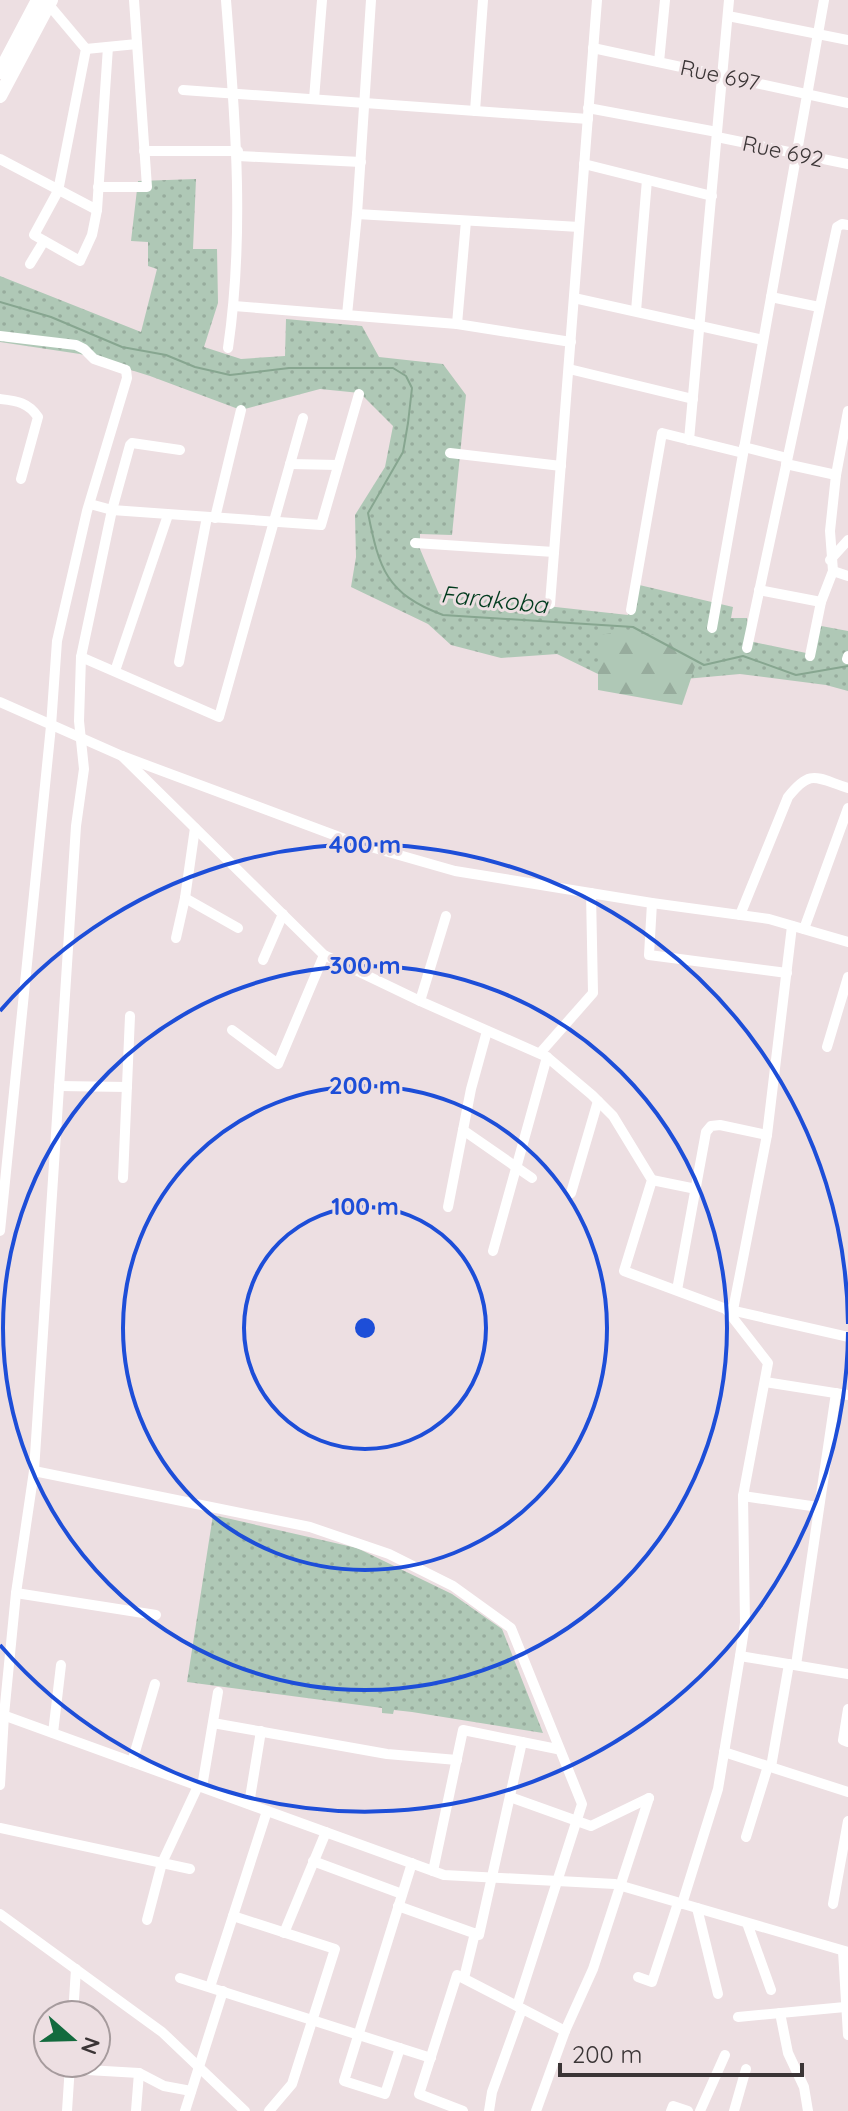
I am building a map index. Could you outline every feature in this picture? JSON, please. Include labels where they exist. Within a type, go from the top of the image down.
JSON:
[{"type":"main road","points":[[0,72],[46,2]]},
{"type":"main road","points":[[0,96],[46,2]]},
{"type":"street","points":[[98,187],[147,187],[134,0]]},
{"type":"street","points":[[226,0],[238,153],[234,306],[228,348]]},
{"type":"street","points":[[314,99],[322,0]]},
{"type":"street","points":[[347,315],[366,103],[371,0]]},
{"type":"street","points":[[475,111],[483,0]]},
{"type":"street","points":[[550,604],[597,0]]},
{"type":"street","points":[[659,62],[665,0]]},
{"type":"street","points":[[689,440],[729,0]]},
{"type":"street","points":[[712,628],[824,0]]},
{"type":"street","points":[[46,2],[86,49]]},
{"type":"street","points":[[728,16],[848,40]]},
{"type":"street","points":[[86,49],[137,44]]},
{"type":"street","points":[[86,49],[58,191],[34,235],[80,261],[92,235],[97,210],[108,47]]},
{"type":"street","name":"Rue 697","points":[[593,48],[848,103]]},
{"type":"street","name":"Rue 692","points":[[183,90],[475,111],[588,114],[717,135],[848,164]]},
{"type":"street","points":[[144,151],[238,153],[361,162]]},
{"type":"street","points":[[0,159],[97,210]]},
{"type":"street","points":[[584,164],[712,196]]},
{"type":"street","points":[[636,311],[647,180]]},
{"type":"street","points":[[357,214],[579,227]]},
{"type":"street","points":[[457,324],[466,221]]},
{"type":"street","points":[[747,648],[837,227],[848,225]]},
{"type":"street","points":[[30,264],[44,241]]},
{"type":"street","points":[[771,297],[819,307]]},
{"type":"street","points":[[574,298],[763,340]]},
{"type":"street","points":[[234,306],[457,324],[571,342]]},
{"type":"street","points":[[0,336],[76,345],[94,359],[126,370],[127,378],[90,504],[57,641],[0,1231]]},
{"type":"street","points":[[569,369],[693,399]]},
{"type":"street","points":[[90,504],[112,510],[321,525],[359,394]]},
{"type":"street","points":[[0,399],[23,402],[38,417],[21,479]]},
{"type":"street","points":[[179,662],[211,518],[241,410]]},
{"type":"street","points":[[832,566],[830,531],[848,411]]},
{"type":"street","points":[[81,657],[219,717],[303,418]]},
{"type":"street","points":[[631,610],[662,433],[744,450],[836,475]]},
{"type":"street","points":[[0,1785],[2,1714],[34,1471],[76,826],[84,769],[79,721],[81,657],[112,510],[131,444],[180,450]]},
{"type":"street","points":[[450,453],[561,466]]},
{"type":"street","points":[[290,464],[338,465]]},
{"type":"street","points":[[115,671],[168,515]]},
{"type":"street","points":[[810,656],[832,566],[848,540]]},
{"type":"street","points":[[415,543],[554,552]]},
{"type":"street","points":[[832,566],[848,576]]},
{"type":"street","points":[[759,590],[821,602]]},
{"type":"street","points":[[0,702],[122,756],[365,845],[455,871],[740,915],[798,927],[848,942]]},
{"type":"street","points":[[122,756],[324,955],[544,1055],[613,1116],[652,1180],[696,1189]]},
{"type":"street","points":[[740,915],[782,810],[796,787],[812,776],[848,788]]},
{"type":"street","points":[[638,1977],[652,1982],[718,1789],[745,1623],[743,1496],[768,1363],[730,1310],[767,1135],[787,973],[798,927],[848,808]]},
{"type":"street","points":[[176,938],[195,828]]},
{"type":"street","points":[[839,834],[848,843]]},
{"type":"street","points":[[493,1251],[544,1055],[593,993],[591,893]]},
{"type":"street","points":[[185,898],[238,928]]},
{"type":"street","points":[[652,903],[649,955],[787,973]]},
{"type":"street","points":[[263,960],[283,914]]},
{"type":"street","points":[[420,1001],[446,916]]},
{"type":"street","points":[[232,1030],[278,1064],[324,955]]},
{"type":"street","points":[[827,1047],[848,977]]},
{"type":"street","points":[[123,1178],[130,1016]]},
{"type":"street","points":[[448,1207],[487,1031]]},
{"type":"street","points":[[59,1086],[127,1087]]},
{"type":"street","points":[[571,1193],[598,1101]]},
{"type":"street","points":[[677,1290],[706,1132],[711,1126],[720,1125],[767,1135]]},
{"type":"street","points":[[463,1130],[532,1178]]},
{"type":"street","points":[[652,1180],[624,1271],[730,1310],[848,1337]]},
{"type":"street","points":[[765,1382],[848,1395]]},
{"type":"street","points":[[746,1837],[770,1767],[792,1665],[836,1393]]},
{"type":"street","points":[[34,1471],[310,1527],[389,1554],[453,1586],[511,1628],[557,1749],[582,1804],[492,2092],[489,2111]]},
{"type":"street","points":[[743,1496],[818,1507]]},
{"type":"street","points":[[16,1593],[156,1615]]},
{"type":"street","points":[[740,1656],[848,1674]]},
{"type":"street","points":[[53,1733],[61,1665]]},
{"type":"street","points":[[132,1762],[155,1684]]},
{"type":"street","points":[[147,1920],[162,1863],[200,1786],[218,1692]]},
{"type":"street","points":[[848,1709],[843,1740],[848,1742]]},
{"type":"street","points":[[2,1714],[444,1875],[620,1886],[846,1952],[848,2035]]},
{"type":"street","points":[[213,1723],[387,1754],[457,1760]]},
{"type":"street","points":[[433,1871],[463,1730],[557,1749]]},
{"type":"street","points":[[249,1804],[261,1731]]},
{"type":"street","points":[[398,1906],[479,1935],[522,1742]]},
{"type":"street","points":[[724,1752],[848,1792]]},
{"type":"street","points":[[510,1797],[591,1826],[649,1798],[593,1969],[565,2031],[536,2111]]},
{"type":"street","points":[[210,1987],[267,1811]]},
{"type":"street","points":[[833,1904],[848,1821]]},
{"type":"street","points":[[0,1828],[190,1869]]},
{"type":"street","points":[[284,1933],[326,1832]]},
{"type":"street","points":[[313,1861],[402,1894]]},
{"type":"street","points":[[400,2048],[385,2094],[344,2081],[412,1863]]},
{"type":"street","points":[[697,1908],[718,1994]]},
{"type":"street","points":[[0,1914],[162,2032],[245,2111]]},
{"type":"street","points":[[233,1916],[335,1949],[292,2084],[269,2111]]},
{"type":"street","points":[[747,1923],[771,1990]]},
{"type":"street","points":[[464,1978],[475,1933]]},
{"type":"street","points":[[74,1999],[76,1969]]},
{"type":"street","points":[[463,2111],[419,2094],[457,1975],[565,2031]]},
{"type":"street","points":[[180,1978],[431,2058]]},
{"type":"street","points":[[185,2111],[223,1991]]},
{"type":"street","points":[[738,2017],[845,2007]]},
{"type":"street","points":[[780,2013],[788,2053],[804,2087],[808,2111]]},
{"type":"street","points":[[700,2111],[725,2055]]},
{"type":"street","points":[[734,2111],[746,2069]]},
{"type":"street","points":[[112,2070],[139,2073],[164,2086],[191,2091]]},
{"type":"street","points":[[136,2111],[139,2073]]},
{"type":"street","points":[[67,2111],[69,2079]]},
{"type":"street","points":[[671,2111],[673,2106],[688,2111]]},
{"type":"green space","points":[[196,179],[193,249],[217,249],[218,303],[204,347],[241,359],[285,356],[286,319],[362,326],[379,357],[443,364],[466,395],[452,535],[420,534],[420,549],[439,594],[628,615],[635,584],[733,607],[731,618],[747,618],[749,641],[811,654],[816,625],[848,631],[848,691],[826,685],[740,674],[685,679],[598,674],[557,654],[501,658],[451,645],[428,624],[351,587],[356,557],[355,515],[385,467],[393,426],[360,393],[320,389],[241,410],[80,354],[0,342],[0,276],[141,332],[157,269],[148,266],[148,242],[131,241],[138,181]]},
{"type":"green space","points":[[636,630],[701,649],[682,705],[598,690],[598,635]]},
{"type":"green space","points":[[213,1515],[357,1548],[452,1594],[502,1629],[543,1733],[412,1712],[394,1710],[393,1714],[382,1713],[382,1708],[187,1682]]},
{"type":"waterway","name":"Farakoba","points":[[0,302],[51,317],[122,347],[166,355],[195,367],[230,375],[289,368],[393,368],[406,376],[412,388],[403,452],[368,513],[376,549],[388,577],[397,588],[424,607],[443,615],[633,627],[704,665],[743,656],[796,675],[848,666]]}]
